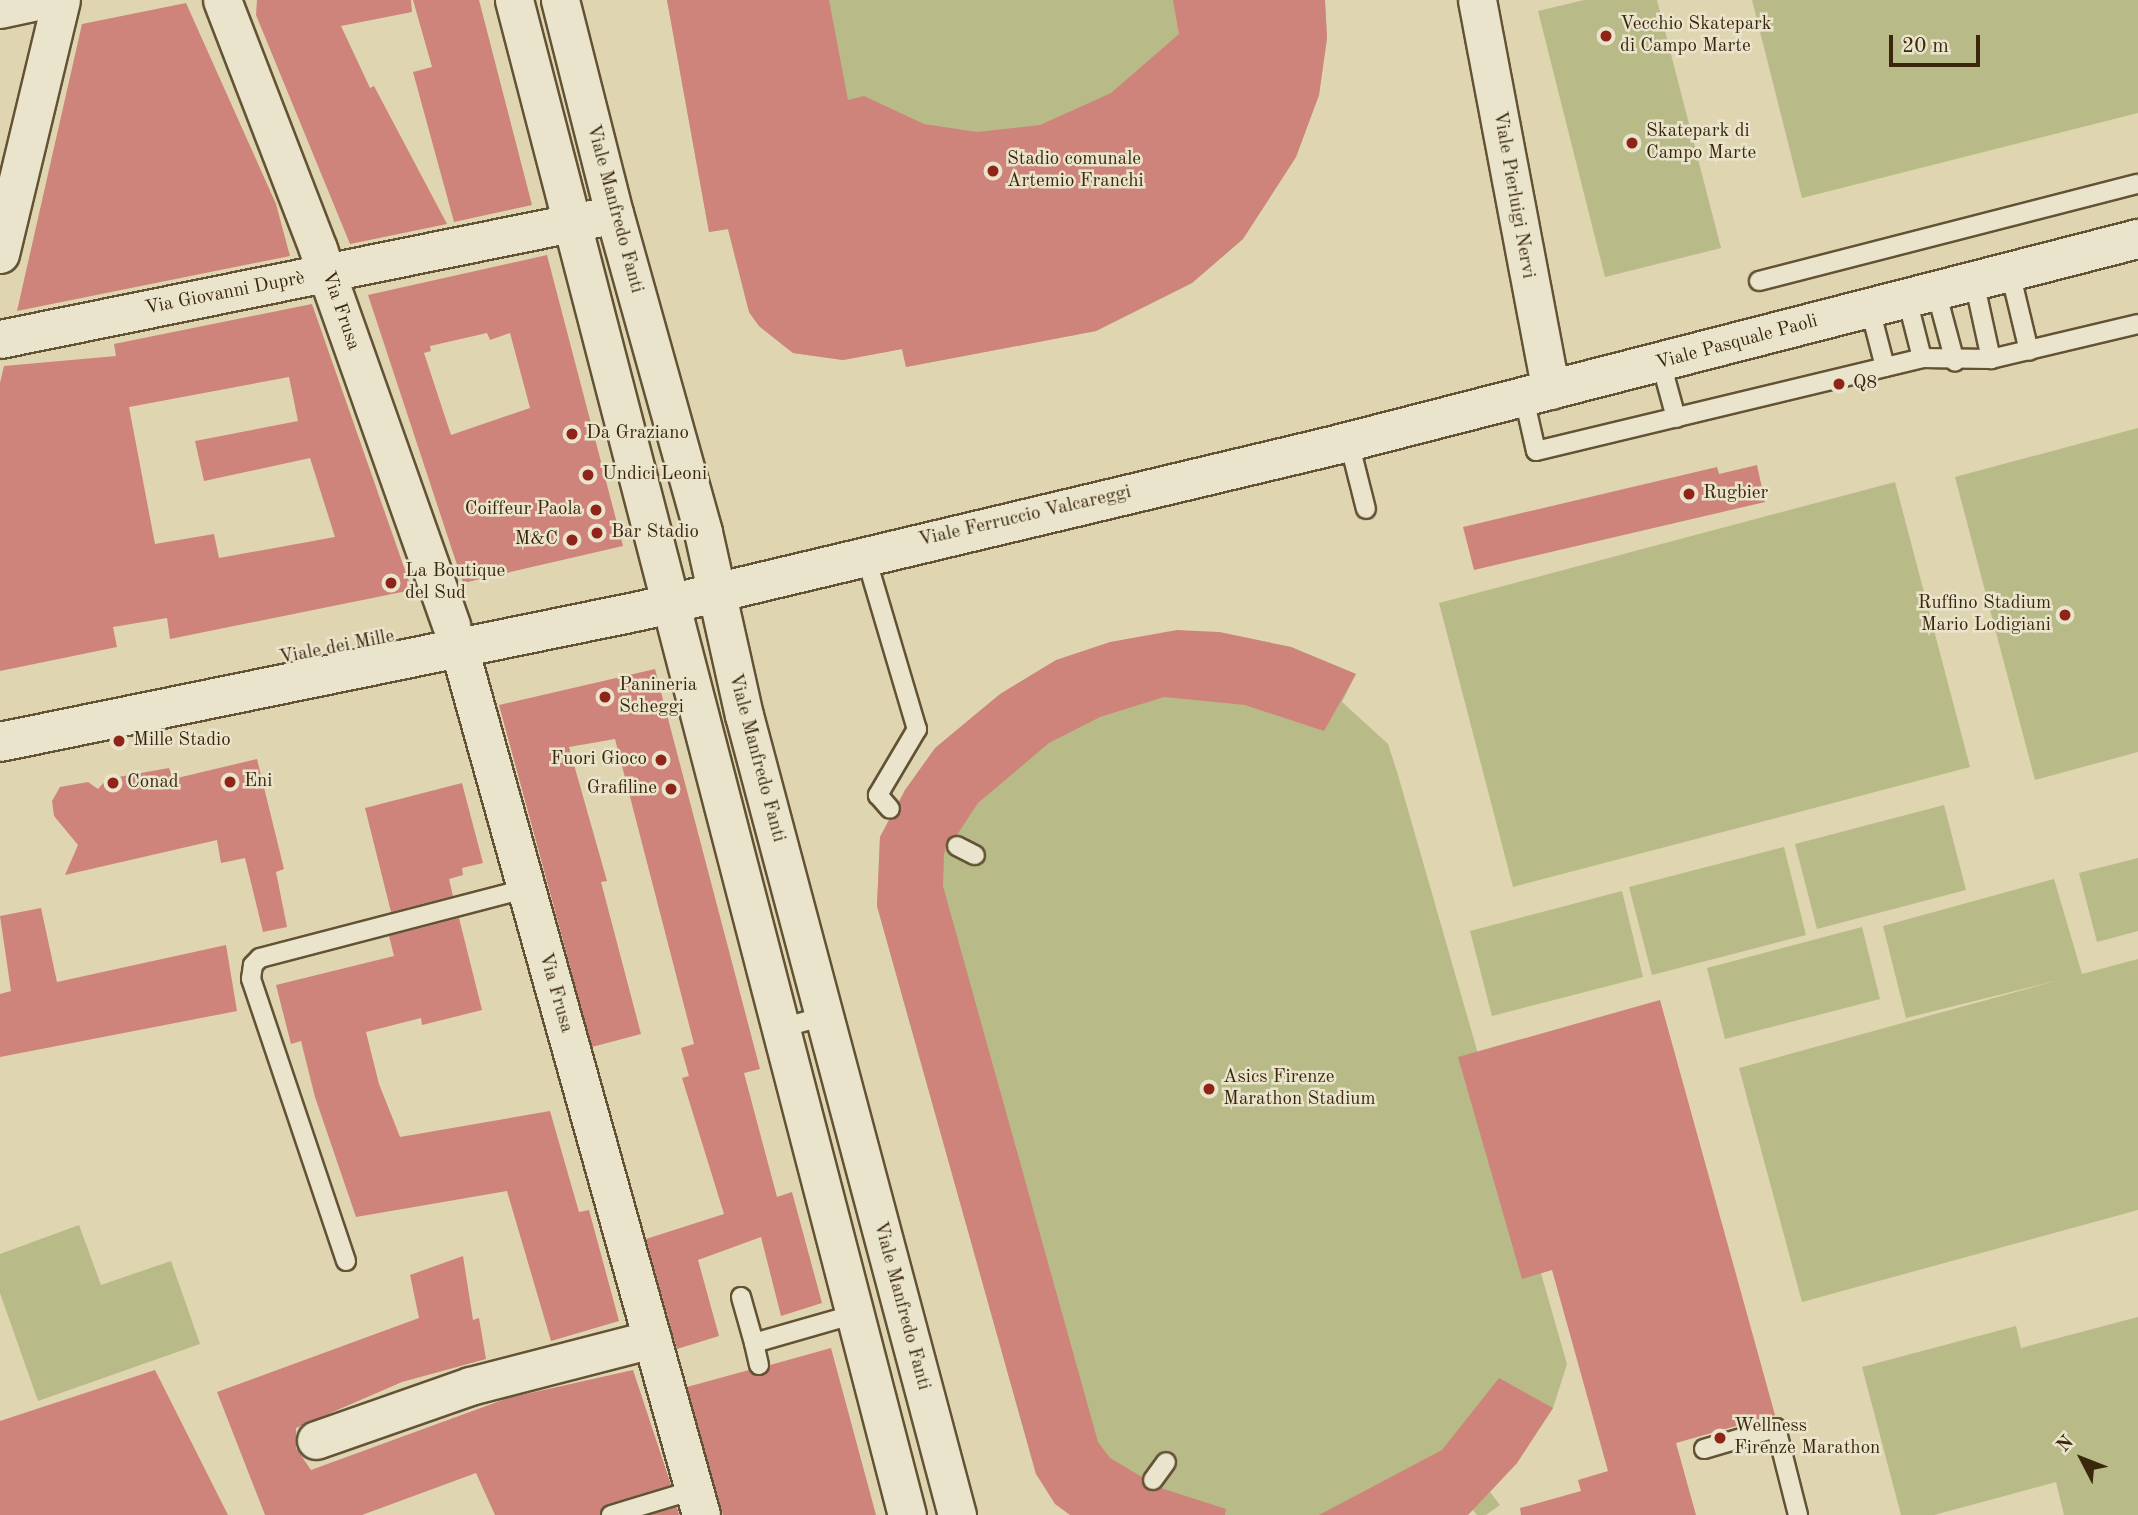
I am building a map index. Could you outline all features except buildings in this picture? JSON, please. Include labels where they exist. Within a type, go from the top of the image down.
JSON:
[{"type":"street","points":[[0,9],[42,0]]},
{"type":"street","points":[[0,254],[61,0]]},
{"type":"street","name":"Via Frusa","points":[[222,0],[327,273],[455,636],[698,1503]]},
{"type":"street","points":[[514,0],[673,603],[907,1515]]},
{"type":"street","name":"Viale Manfredo Fanti","points":[[560,0],[614,213],[704,532],[716,592],[824,1016],[957,1515]]},
{"type":"street","name":"Viale Pierluigi Nervi","points":[[1477,0],[1537,394]]},
{"type":"street","name":"Via Giovanni Duprè","points":[[0,339],[571,224],[614,213]]},
{"type":"street","name":"Viale Pasquale Paoli","points":[[1343,444],[2138,239]]},
{"type":"street","name":"Viale Ferruccio Valcareggi","points":[[716,592],[866,554],[1343,444]]},
{"type":"street","name":"Viale dei Mille","points":[[0,716],[455,636],[673,603],[716,592]]},
{"type":"street","name":"Viale dei Mille","points":[[0,742],[455,636]]},
{"type":"street","points":[[855,1314],[901,1303]]},
{"type":"street","points":[[316,1440],[470,1386],[652,1339]]},
{"type":"lane","points":[[1759,281],[2138,184]]},
{"type":"lane","points":[[1992,277],[2029,351]]},
{"type":"lane","points":[[1991,359],[1992,277]]},
{"type":"lane","points":[[1922,295],[1922,358]]},
{"type":"lane","points":[[1922,295],[1955,362]]},
{"type":"lane","points":[[1870,309],[1885,367]]},
{"type":"lane","points":[[1537,394],[1536,451],[1922,358],[1955,362],[1991,359],[2138,324]]},
{"type":"lane","points":[[1661,363],[1676,418]]},
{"type":"lane","points":[[1343,444],[1366,509]]},
{"type":"lane","points":[[866,554],[917,729],[878,795],[890,809]]},
{"type":"lane","points":[[957,846],[975,855]]},
{"type":"lane","points":[[346,1261],[251,979],[253,965],[260,958],[525,889]]},
{"type":"lane","points":[[782,1028],[824,1016]]},
{"type":"lane","points":[[741,1297],[759,1365]]},
{"type":"lane","points":[[754,1343],[855,1314]]},
{"type":"lane","points":[[1704,1449],[1776,1428],[1798,1515]]},
{"type":"lane","points":[[1153,1480],[1166,1462]]},
{"type":"lane","points":[[611,1515],[698,1503]]},
{"type":"green space","name":"Stadio comunale Artemio Franchi","points":[[667,0],[1325,0],[1327,38],[1319,95],[1296,157],[1243,239],[1192,283],[1096,331],[906,367],[902,349],[843,360],[793,353],[759,326],[749,312],[728,229],[709,232]]},
{"type":"green space","name":"Skatepark di Campo Marte","points":[[1584,0],[1657,0],[1721,248],[1605,277],[1538,11]]},
{"type":"green space","points":[[1752,0],[2138,0],[2138,113],[1802,198]]},
{"type":"green space","name":"Ruffino Stadium Mario Lodigiani","points":[[2138,428],[2138,752],[2035,780],[1955,477]]},
{"type":"green space","points":[[1895,482],[1970,767],[1513,887],[1439,603]]},
{"type":"green space","name":"Asics Firenze Marathon Stadium","points":[[1219,632],[1291,647],[1356,674],[1342,702],[1388,744],[1398,775],[1567,1364],[1553,1408],[1517,1463],[1490,1492],[1500,1505],[1486,1515],[1477,1515],[1470,1507],[1456,1515],[1070,1515],[1036,1474],[877,906],[880,837],[905,790]]},
{"type":"green space","points":[[1944,805],[1966,890],[1817,929],[1795,844]]},
{"type":"green space","points":[[1784,847],[1806,935],[1652,975],[1629,887]]},
{"type":"green space","points":[[2138,858],[2138,931],[2097,942],[2079,873]]},
{"type":"green space","points":[[2054,879],[2082,974],[2138,959],[2138,1210],[1802,1302],[1739,1068],[2059,980],[1906,1018],[1883,926]]},
{"type":"green space","points":[[1622,891],[1643,977],[1492,1016],[1470,931]]},
{"type":"green space","points":[[1862,927],[1880,999],[1725,1039],[1707,968]]},
{"type":"green space","points":[[79,1225],[101,1285],[171,1261],[200,1344],[38,1401],[0,1293],[0,1254]]},
{"type":"green space","points":[[2138,1317],[2138,1515],[2064,1515],[2056,1482],[1934,1515],[1901,1515],[1862,1367],[2016,1326],[2021,1348]]},
{"type":"place","name":"Vecchio Skatepark di Campo Marte","points":[[1606,36]]},
{"type":"place","name":"Skatepark di Campo Marte","points":[[1632,143]]},
{"type":"place","name":"Stadio comunale Artemio Franchi","points":[[993,171]]},
{"type":"place","name":"Q8","points":[[1839,384]]},
{"type":"place","name":"Da Graziano","points":[[572,434]]},
{"type":"place","name":"Undici Leoni","points":[[588,475]]},
{"type":"place","name":"Rugbier","points":[[1689,494]]},
{"type":"place","name":"Coiffeur Paola","points":[[596,510]]},
{"type":"place","name":"Bar Stadio","points":[[597,533]]},
{"type":"place","name":"M&C","points":[[572,540]]},
{"type":"place","name":"La Boutique del Sud","points":[[391,583]]},
{"type":"place","name":"Ruffino Stadium Mario Lodigiani","points":[[2065,615]]},
{"type":"place","name":"Panineria Scheggi","points":[[605,697]]},
{"type":"place","name":"Mille Stadio","points":[[119,741]]},
{"type":"place","name":"Fuori Gioco","points":[[661,760]]},
{"type":"place","name":"Eni","points":[[230,782]]},
{"type":"place","name":"Conad","points":[[113,783]]},
{"type":"place","name":"Grafiline","points":[[671,789]]},
{"type":"place","name":"Asics Firenze Marathon Stadium","points":[[1209,1089]]},
{"type":"place","name":"Wellness Firenze Marathon","points":[[1720,1438]]}]
